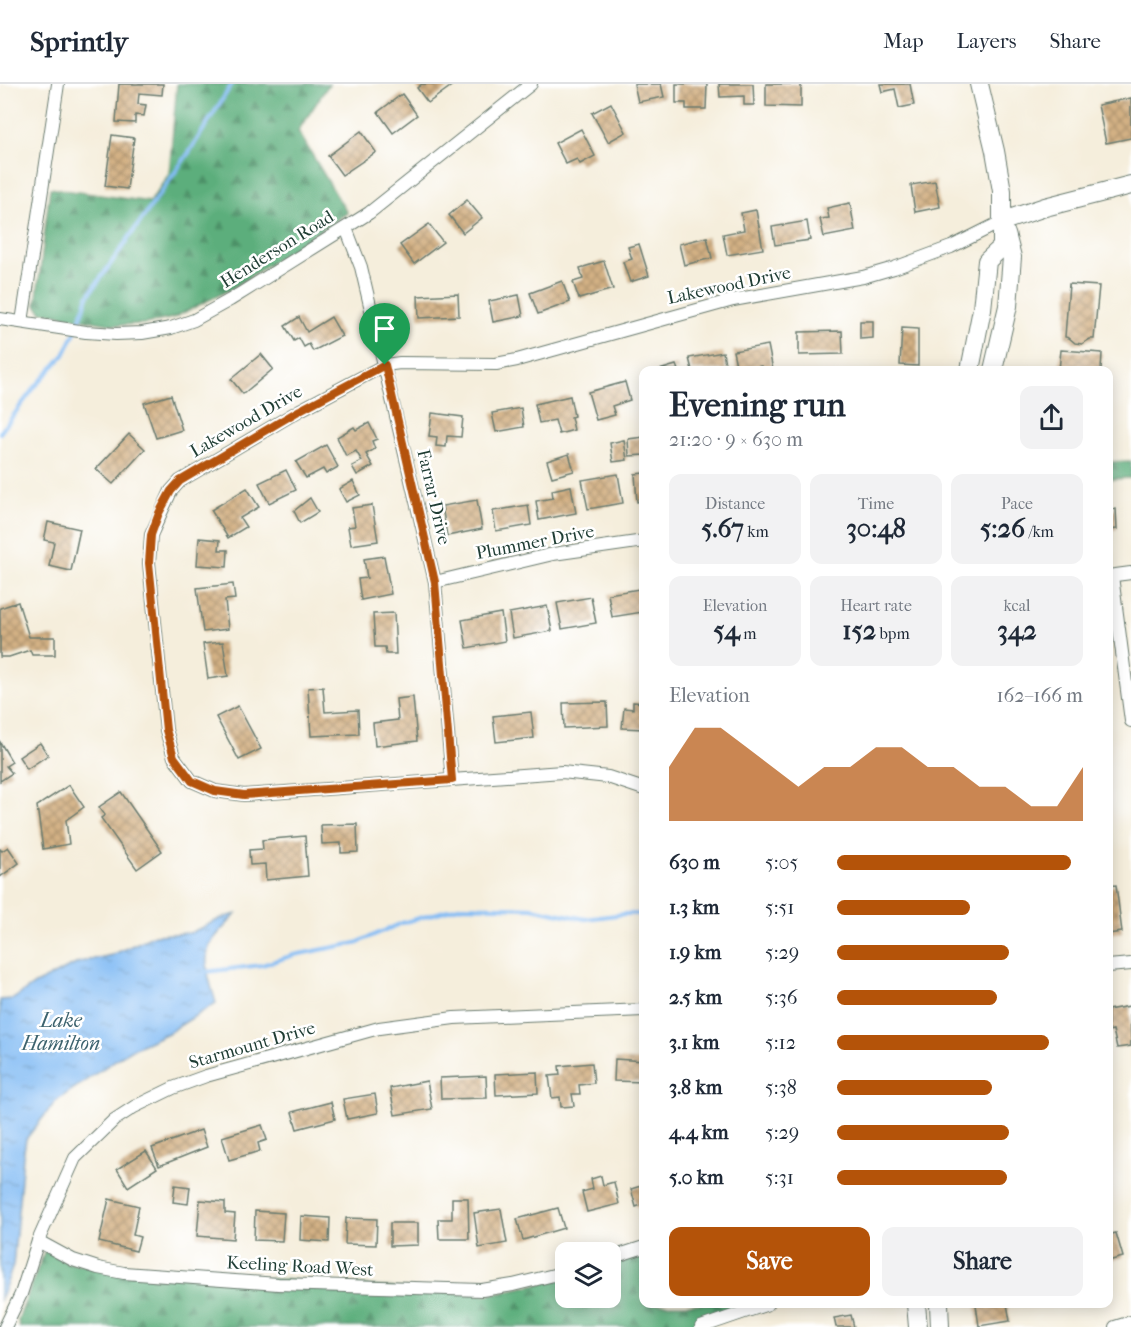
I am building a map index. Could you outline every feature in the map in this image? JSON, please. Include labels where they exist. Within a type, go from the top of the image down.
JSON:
[{"type":"main road","points":[[971,366],[982,309],[987,261],[1002,247],[1003,221],[1001,181],[980,84]]},
{"type":"main road","points":[[1003,221],[1045,207],[1131,185]]},
{"type":"main road","points":[[994,366],[1008,306],[1012,257],[1003,221]]},
{"type":"main road","points":[[916,1308],[918,1327]]},
{"type":"main road","points":[[939,1308],[940,1327]]},
{"type":"street","points":[[22,322],[58,84]]},
{"type":"street","name":"Henderson Road","points":[[0,319],[86,332],[116,334],[142,333],[171,328],[194,320],[369,213],[531,84]]},
{"type":"street","name":"Lakewood Drive","points":[[639,787],[608,777],[562,772],[244,795],[215,791],[192,781],[174,757],[166,730],[149,563],[151,535],[171,491],[180,481],[204,465],[385,365],[400,363],[496,364],[517,360],[733,300],[863,277],[951,247],[1003,221]]},
{"type":"street","name":"Farrar Drive","points":[[346,228],[361,267],[435,582],[452,780]]},
{"type":"street","name":"Plummer Drive","points":[[435,582],[553,554],[639,542]]},
{"type":"street","points":[[1113,576],[1131,573]]},
{"type":"street","points":[[1113,597],[1131,721]]},
{"type":"street","points":[[1113,966],[1131,964]]},
{"type":"street","name":"Starmount Drive","points":[[5,1327],[21,1294],[38,1241],[75,1158],[114,1120],[134,1107],[173,1088],[206,1076],[379,1028],[454,1018],[639,1010]]},
{"type":"street","name":"Keeling Road West","points":[[38,1241],[73,1260],[124,1274],[279,1284],[482,1290],[555,1274]]},
{"type":"street","points":[[621,1254],[639,1249]]},
{"type":"street","points":[[701,1327],[756,1308]]},
{"type":"street","points":[[1115,1327],[1131,1322]]},
{"type":"green space","points":[[177,84],[329,84],[298,131],[347,213],[231,289],[173,318],[145,324],[114,325],[42,312],[36,305],[50,188],[150,202],[169,174]]},
{"type":"green space","points":[[1131,461],[1131,478],[1113,479],[1113,462]]},
{"type":"green space","points":[[45,1250],[69,1263],[487,1295],[555,1280],[555,1308],[621,1308],[621,1260],[639,1254],[639,1308],[742,1308],[684,1327],[19,1327],[18,1320]]},
{"type":"water","name":"Lake Hamilton","points":[[236,914],[213,939],[208,950],[208,973],[216,1003],[168,1033],[130,1050],[56,1101],[26,1139],[13,1266],[0,1301],[0,1000],[13,999],[35,984],[80,962],[112,955],[155,935],[190,933]]},
{"type":"building","points":[[119,84],[163,84],[162,95],[139,93],[138,104],[146,105],[144,116],[135,115],[135,123],[116,122]]},
{"type":"building","points":[[422,84],[454,84],[428,103],[417,88]]},
{"type":"building","points":[[634,84],[661,84],[664,97],[638,102]]},
{"type":"building","points":[[676,84],[707,84],[706,109],[686,109],[686,103],[676,103]]},
{"type":"building","points":[[719,84],[753,84],[754,105],[744,105],[744,96],[720,97]]},
{"type":"building","points":[[766,84],[801,84],[801,107],[766,106]]},
{"type":"building","points":[[880,84],[910,84],[914,105],[899,108],[895,89],[882,92]]},
{"type":"building","points":[[402,94],[417,115],[393,133],[378,112]]},
{"type":"building","points":[[1131,98],[1131,138],[1106,143],[1098,105]]},
{"type":"building","points":[[611,103],[626,132],[608,142],[592,113]]},
{"type":"building","points":[[581,129],[595,156],[580,164],[577,159],[566,164],[555,143]]},
{"type":"building","points":[[361,131],[376,152],[342,175],[328,156]]},
{"type":"building","points":[[112,135],[134,138],[127,189],[105,186]]},
{"type":"building","points":[[935,181],[940,207],[915,212],[911,185]]},
{"type":"building","points":[[467,200],[482,218],[463,233],[449,215]]},
{"type":"building","points":[[850,203],[855,231],[824,237],[820,219],[829,218],[827,208]]},
{"type":"building","points":[[756,210],[763,249],[727,255],[723,234],[744,230],[741,213]]},
{"type":"building","points":[[807,221],[810,240],[775,245],[772,227]]},
{"type":"building","points":[[429,224],[443,242],[414,264],[400,245]]},
{"type":"building","points":[[707,237],[712,258],[684,265],[679,244]]},
{"type":"building","points":[[639,244],[649,276],[630,282],[623,262],[632,259],[628,247]]},
{"type":"building","points":[[604,261],[613,289],[579,299],[573,282],[583,279],[580,268]]},
{"type":"building","points":[[562,281],[570,302],[538,314],[530,293]]},
{"type":"building","points":[[1069,284],[1099,286],[1094,339],[1082,344],[1065,337]]},
{"type":"building","points":[[458,294],[459,316],[419,318],[418,296]]},
{"type":"building","points":[[519,295],[523,316],[493,322],[489,301]]},
{"type":"building","points":[[299,317],[307,332],[331,317],[342,336],[313,351],[309,344],[304,347],[299,338],[294,341],[285,326]]},
{"type":"building","points":[[860,321],[873,321],[873,338],[860,339]]},
{"type":"building","points":[[902,328],[918,329],[918,366],[900,365]]},
{"type":"building","points":[[842,331],[843,354],[799,355],[799,332]]},
{"type":"building","points":[[768,345],[772,366],[736,366],[733,351]]},
{"type":"building","points":[[1061,350],[1102,353],[1101,366],[1059,366]]},
{"type":"building","points":[[723,352],[725,366],[691,366],[689,358]]},
{"type":"building","points":[[261,354],[273,369],[243,394],[231,379]]},
{"type":"building","points":[[625,382],[630,400],[612,406],[615,415],[596,420],[588,392]]},
{"type":"building","points":[[171,395],[182,430],[156,438],[144,403]]},
{"type":"building","points":[[570,396],[574,430],[559,434],[555,420],[539,423],[535,404]]},
{"type":"building","points":[[521,408],[524,427],[496,432],[492,413]]},
{"type":"building","points":[[432,413],[463,417],[461,437],[447,436],[446,447],[436,446],[437,437],[429,436]]},
{"type":"building","points":[[369,423],[377,439],[372,441],[375,449],[366,454],[373,466],[357,475],[352,466],[362,461],[356,451],[346,456],[337,437],[354,427],[356,430]]},
{"type":"building","points":[[129,434],[145,449],[113,484],[96,469]]},
{"type":"building","points":[[639,438],[639,455],[629,456],[628,439]]},
{"type":"building","points":[[624,440],[627,460],[613,462],[610,443]]},
{"type":"building","points":[[326,445],[338,467],[326,474],[323,469],[306,478],[296,462]]},
{"type":"building","points":[[569,454],[574,471],[552,477],[547,461]]},
{"type":"building","points":[[286,470],[296,490],[269,503],[259,483]]},
{"type":"building","points":[[618,474],[623,503],[588,509],[582,480]]},
{"type":"building","points":[[635,474],[639,474],[639,502],[637,502]]},
{"type":"building","points":[[353,481],[360,495],[346,502],[339,489]]},
{"type":"building","points":[[571,486],[576,513],[539,520],[536,501],[553,498],[552,490]]},
{"type":"building","points":[[247,488],[259,507],[240,518],[246,527],[228,538],[211,510]]},
{"type":"building","points":[[310,498],[318,512],[300,523],[294,511]]},
{"type":"building","points":[[477,500],[482,529],[447,536],[442,506]]},
{"type":"building","points":[[372,505],[378,541],[351,545],[348,527],[355,526],[352,508]]},
{"type":"building","points":[[528,505],[531,525],[496,531],[493,511]]},
{"type":"building","points":[[1113,509],[1116,509],[1117,529],[1113,529]]},
{"type":"building","points":[[48,522],[80,529],[71,571],[49,566],[54,542],[44,540]]},
{"type":"building","points":[[199,538],[220,540],[219,550],[228,550],[227,567],[197,565]]},
{"type":"building","points":[[384,556],[391,594],[361,600],[358,579],[367,578],[364,559]]},
{"type":"building","points":[[233,584],[235,599],[225,600],[228,629],[203,632],[197,588]]},
{"type":"building","points":[[639,589],[639,613],[612,617],[608,594]]},
{"type":"building","points":[[591,597],[596,623],[562,629],[557,603]]},
{"type":"building","points":[[18,602],[29,637],[55,637],[55,655],[32,655],[30,650],[9,657],[0,657],[0,608]]},
{"type":"building","points":[[547,606],[552,631],[513,638],[509,613]]},
{"type":"building","points":[[394,613],[396,654],[386,654],[385,647],[375,647],[373,614]]},
{"type":"building","points":[[501,613],[505,641],[467,648],[462,620]]},
{"type":"building","points":[[223,642],[228,676],[208,679],[203,644]]},
{"type":"building","points":[[323,687],[325,712],[358,710],[359,734],[311,736],[308,688]]},
{"type":"building","points":[[413,697],[417,741],[375,746],[373,723],[398,720],[396,699]]},
{"type":"building","points":[[607,702],[608,726],[564,728],[563,703]]},
{"type":"building","points":[[633,702],[639,703],[639,729],[622,728],[624,708],[633,709]]},
{"type":"building","points":[[238,706],[261,749],[239,760],[216,717]]},
{"type":"building","points":[[531,712],[534,738],[496,742],[493,716]]},
{"type":"building","points":[[0,742],[12,762],[6,766],[12,773],[0,781]]},
{"type":"building","points":[[40,743],[48,755],[27,769],[19,757]]},
{"type":"building","points":[[69,785],[84,807],[66,820],[69,844],[43,849],[37,806]]},
{"type":"building","points":[[121,792],[162,851],[137,869],[101,818],[105,815],[99,807]]},
{"type":"building","points":[[357,824],[358,852],[341,853],[341,843],[322,844],[321,825]]},
{"type":"building","points":[[305,836],[308,876],[266,880],[265,864],[250,865],[249,850],[263,849],[262,840]]},
{"type":"building","points":[[8,847],[19,863],[0,877],[0,849],[2,851]]},
{"type":"building","points":[[1113,885],[1116,885],[1122,932],[1113,933]]},
{"type":"building","points":[[1130,1006],[1131,1046],[1117,1048],[1113,1030],[1113,1009]]},
{"type":"building","points":[[615,1059],[639,1061],[639,1082],[614,1081]]},
{"type":"building","points":[[592,1063],[594,1083],[579,1085],[580,1094],[572,1094],[574,1106],[561,1107],[560,1097],[552,1098],[549,1076],[560,1075],[559,1066]]},
{"type":"building","points":[[537,1072],[538,1093],[496,1095],[495,1074]]},
{"type":"building","points":[[486,1076],[487,1098],[441,1099],[440,1078]]},
{"type":"building","points":[[427,1081],[432,1109],[395,1115],[390,1088]]},
{"type":"building","points":[[375,1094],[378,1113],[347,1119],[343,1099]]},
{"type":"building","points":[[331,1102],[335,1119],[297,1129],[292,1112]]},
{"type":"building","points":[[262,1125],[267,1140],[258,1143],[260,1151],[229,1160],[222,1137]]},
{"type":"building","points":[[201,1130],[207,1147],[159,1166],[152,1148]]},
{"type":"building","points":[[146,1151],[157,1168],[128,1187],[117,1169]]},
{"type":"building","points":[[601,1176],[603,1185],[614,1182],[619,1204],[587,1212],[582,1192],[593,1189],[591,1179]]},
{"type":"building","points":[[175,1185],[190,1187],[188,1204],[173,1202]]},
{"type":"building","points":[[639,1187],[639,1206],[636,1207],[631,1189]]},
{"type":"building","points":[[452,1198],[468,1198],[469,1239],[439,1239],[438,1219],[452,1219]]},
{"type":"building","points":[[109,1199],[139,1206],[133,1235],[140,1237],[136,1251],[99,1242]]},
{"type":"building","points":[[200,1200],[225,1202],[225,1213],[235,1214],[233,1239],[197,1236]]},
{"type":"building","points":[[558,1208],[564,1228],[523,1240],[517,1219]]},
{"type":"building","points":[[501,1209],[507,1243],[479,1248],[474,1213]]},
{"type":"building","points":[[255,1211],[284,1213],[282,1241],[254,1240]]},
{"type":"building","points":[[301,1216],[330,1218],[329,1242],[300,1240]]},
{"type":"building","points":[[346,1218],[377,1219],[376,1245],[345,1244]]},
{"type":"building","points":[[390,1223],[418,1223],[418,1245],[390,1246]]},
{"type":"building","points":[[1116,1233],[1123,1257],[1113,1260],[1113,1234]]},
{"type":"building","points":[[976,1308],[1008,1308],[1010,1321],[979,1326]]},
{"type":"building","points":[[851,1315],[854,1327],[836,1327],[834,1318]]},
{"type":"waterway","points":[[0,433],[34,388],[64,355],[78,326],[88,296],[190,151],[232,84]]},
{"type":"waterway","points":[[205,972],[262,965],[294,955],[356,943],[402,923],[462,906],[532,908],[585,919],[639,914]]},
{"type":"route","points":[[385,365],[435,582],[452,780],[244,795],[215,791],[192,781],[174,757],[166,730],[149,563],[151,535],[159,513],[171,491],[180,481],[204,465],[385,365]]}]
